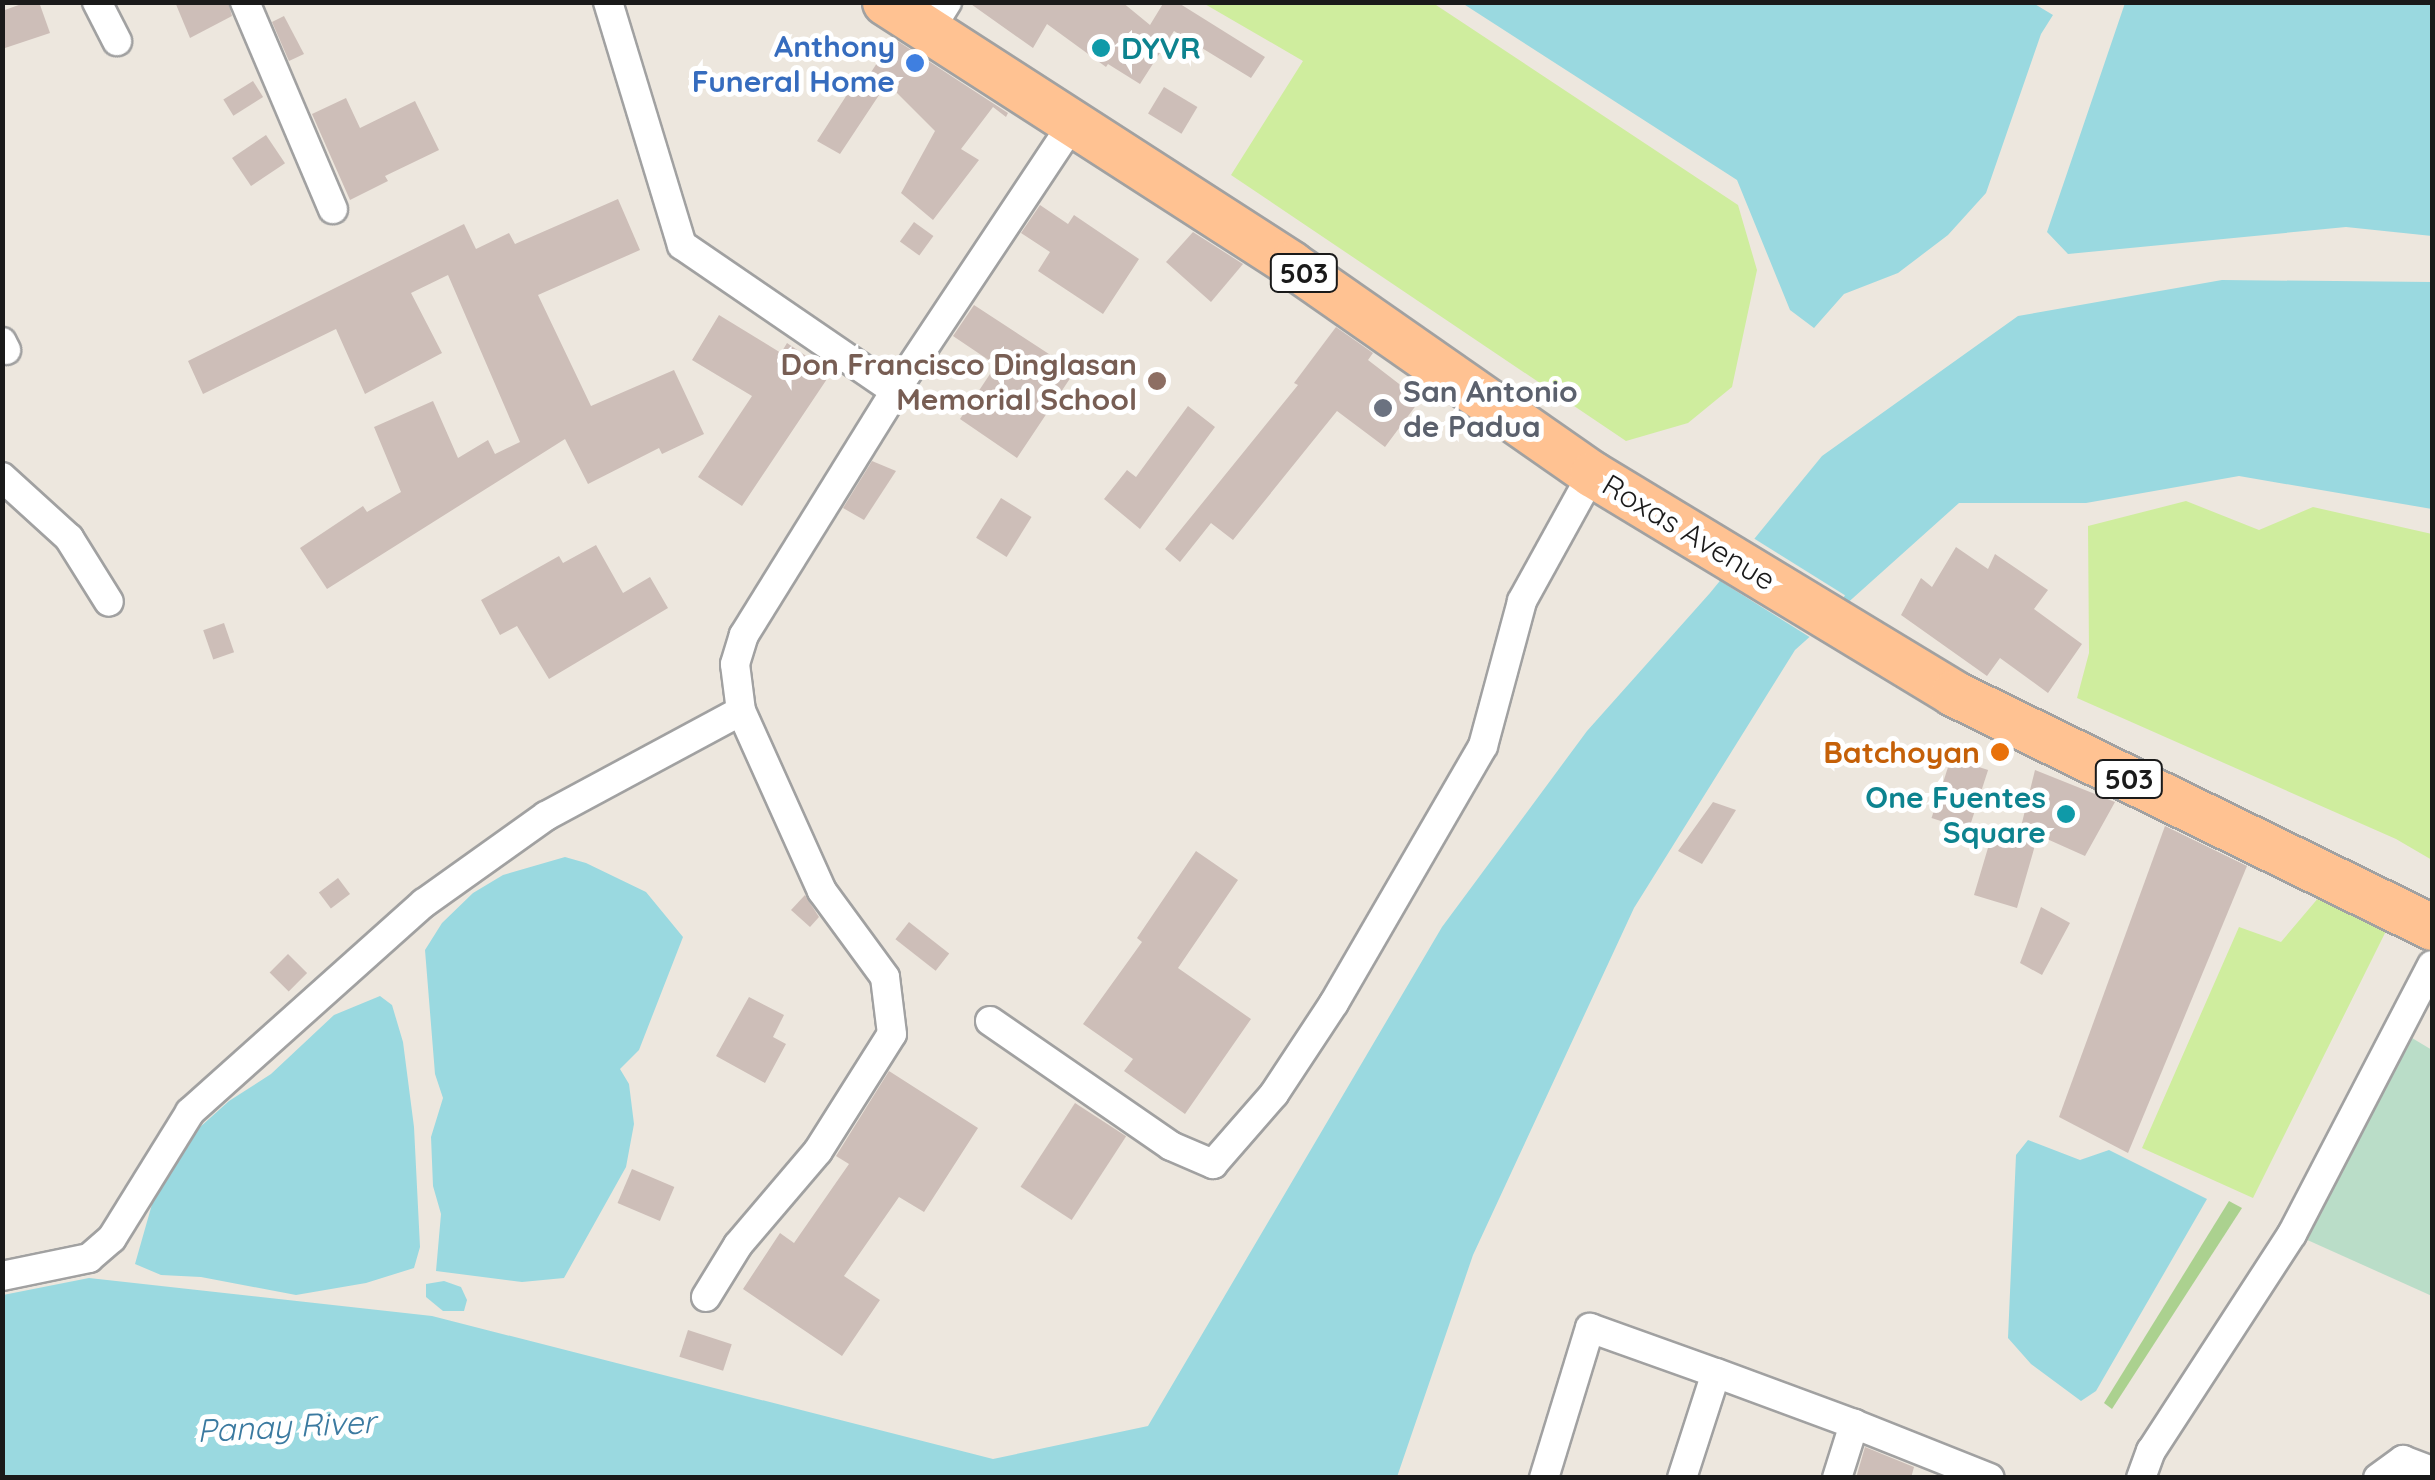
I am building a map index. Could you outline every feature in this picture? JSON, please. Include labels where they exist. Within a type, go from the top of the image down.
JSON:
[{"type":"main road","name":"Roxas Avenue","points":[[884,2],[938,17],[1074,122],[1291,264],[1592,474],[1720,548],[1952,693],[2432,927]]},
{"type":"street","points":[[96,2],[117,41]]},
{"type":"street","points":[[246,2],[333,209]]},
{"type":"street","points":[[608,2],[682,245],[895,391]]},
{"type":"street","points":[[706,1296],[738,1245],[818,1151],[892,1034],[886,977],[822,891],[741,710],[735,664],[744,635],[895,391],[1074,122]]},
{"type":"street","points":[[990,1020],[1171,1146],[1213,1164],[1274,1094],[1334,1003],[1483,746],[1522,601],[1592,474]]},
{"type":"street","points":[[2,477],[69,538],[109,602]]},
{"type":"street","points":[[2,1276],[89,1258],[112,1238],[190,1112],[424,903],[546,816],[741,710]]},
{"type":"street","points":[[2141,1478],[2151,1450],[2292,1234],[2432,965]]},
{"type":"street","points":[[1544,1478],[1590,1328],[1990,1478]]},
{"type":"street","points":[[1682,1478],[1716,1373]]},
{"type":"street","points":[[1837,1478],[1854,1424]]},
{"type":"street","points":[[2378,1478],[2403,1460],[2432,1470]]},
{"type":"green space","points":[[1203,3],[1433,3],[1738,205],[1757,270],[1732,387],[1688,423],[1626,441],[1231,175],[1303,61]]},
{"type":"green space","points":[[2186,501],[2259,530],[2313,507],[2432,534],[2432,860],[2396,839],[2077,698],[2089,653],[2088,526]]},
{"type":"green space","points":[[2325,890],[2392,919],[2253,1198],[2142,1148],[2239,927],[2281,942]]},
{"type":"green space","points":[[2407,1035],[2432,1050],[2432,1296],[2294,1234]]},
{"type":"green space","points":[[2229,1201],[2242,1208],[2112,1409],[2104,1403]]},
{"type":"water","points":[[1462,3],[2033,3],[2053,15],[2041,34],[1986,193],[1948,235],[1898,273],[1844,294],[1814,328],[1790,310],[1737,180]]},
{"type":"water","points":[[2125,3],[2432,3],[2432,236],[2346,227],[2068,254],[2047,232]]},
{"type":"water","name":"Panay River","points":[[2222,280],[2432,282],[2432,509],[2239,476],[2086,503],[1959,503],[1795,650],[1634,908],[1473,1255],[1397,1477],[3,1478],[3,1295],[89,1278],[432,1316],[993,1459],[1148,1426],[1442,927],[1587,731],[1710,593],[1822,456],[2018,316]]},
{"type":"water","points":[[565,857],[646,892],[683,937],[639,1050],[620,1069],[629,1084],[634,1124],[626,1167],[564,1278],[522,1282],[436,1271],[441,1214],[433,1186],[431,1137],[443,1098],[435,1074],[425,950],[442,923],[473,893],[503,875]]},
{"type":"water","points":[[380,996],[392,1005],[403,1042],[414,1127],[420,1247],[414,1268],[366,1283],[296,1295],[201,1277],[161,1275],[135,1264],[162,1169],[180,1145],[229,1101],[271,1074],[334,1015]]},
{"type":"water","points":[[2028,1140],[2080,1160],[2109,1150],[2207,1199],[2096,1391],[2081,1401],[2031,1364],[2008,1338],[2016,1155]]},
{"type":"water","points":[[444,1281],[461,1287],[467,1300],[464,1311],[443,1311],[426,1297],[426,1284]]},
{"type":"pier","points":[[1750,536],[1845,595],[1816,641],[1721,582]]},
{"type":"building","points":[[39,2],[50,33],[2,49],[2,11]]},
{"type":"building","points":[[175,2],[228,2],[232,16],[190,38]]},
{"type":"building","points":[[968,2],[1122,2],[1150,25],[1164,2],[1177,2],[1265,57],[1251,78],[1174,31],[1140,84],[1108,64],[1106,67],[1047,24],[1033,48]]},
{"type":"building","points":[[284,16],[304,54],[289,61],[272,22]]},
{"type":"building","points":[[893,38],[1008,113],[1006,117],[993,107],[961,149],[979,160],[933,220],[901,193],[935,131],[887,83],[840,154],[817,141],[861,73],[868,77]]},
{"type":"building","points":[[253,81],[263,97],[233,116],[223,100]]},
{"type":"building","points":[[1164,87],[1197,107],[1181,134],[1148,114]]},
{"type":"building","points":[[346,98],[360,128],[415,101],[439,150],[385,176],[388,181],[350,200],[312,114]]},
{"type":"building","points":[[266,135],[285,163],[251,186],[232,158]]},
{"type":"building","points":[[618,199],[640,250],[538,295],[591,406],[674,370],[704,434],[662,454],[659,448],[588,484],[565,439],[327,589],[300,548],[363,506],[367,512],[401,492],[374,427],[433,401],[458,458],[488,440],[495,454],[520,442],[448,275],[411,293],[442,353],[365,394],[336,329],[203,394],[188,361],[464,224],[476,249],[509,233],[515,244]]},
{"type":"building","points":[[1040,205],[1068,224],[1074,215],[1139,259],[1103,314],[1038,271],[1050,252],[1021,233]]},
{"type":"building","points":[[914,222],[933,236],[919,256],[900,241]]},
{"type":"building","points":[[1193,232],[1243,264],[1211,302],[1166,262]]},
{"type":"building","points":[[974,305],[1075,371],[1017,458],[960,419],[996,365],[953,336]]},
{"type":"building","points":[[719,315],[781,353],[787,343],[831,373],[742,506],[698,477],[752,396],[692,360]]},
{"type":"building","points":[[1336,327],[1373,353],[1368,360],[1420,400],[1385,447],[1337,411],[1233,540],[1211,523],[1180,562],[1165,549],[1298,385],[1294,383]]},
{"type":"building","points":[[1188,406],[1215,427],[1140,529],[1104,499],[1127,470],[1136,477]]},
{"type":"building","points":[[872,461],[896,471],[864,520],[843,508]]},
{"type":"building","points":[[1001,498],[1032,517],[1007,557],[976,538]]},
{"type":"building","points":[[596,545],[623,593],[650,577],[668,608],[549,679],[517,626],[500,635],[481,600],[559,556],[563,563]]},
{"type":"building","points":[[1956,547],[1988,569],[1995,554],[2048,590],[2034,609],[2082,644],[2048,693],[2000,658],[1987,676],[1901,615],[1921,578],[1932,587]]},
{"type":"building","points":[[224,623],[234,652],[213,659],[203,630]]},
{"type":"building","points":[[1951,758],[1988,770],[1969,830],[1932,818]]},
{"type":"building","points":[[2035,770],[2115,802],[2085,856],[2038,835],[2017,908],[1974,895],[1993,831],[2017,843]]},
{"type":"building","points":[[1713,802],[1736,810],[1702,864],[1678,851]]},
{"type":"building","points":[[2165,826],[2247,866],[2128,1153],[2059,1117]]},
{"type":"building","points":[[1196,851],[1238,880],[1178,968],[1251,1019],[1185,1114],[1124,1071],[1133,1059],[1083,1024],[1142,942],[1137,938]]},
{"type":"building","points":[[338,878],[350,894],[331,908],[319,892]]},
{"type":"building","points":[[805,895],[819,917],[810,927],[791,910]]},
{"type":"building","points":[[2041,907],[2070,923],[2042,975],[2020,963]]},
{"type":"building","points":[[909,922],[949,953],[936,971],[895,939]]},
{"type":"building","points":[[288,954],[307,973],[289,991],[270,972]]},
{"type":"building","points":[[749,997],[784,1015],[773,1037],[786,1044],[765,1083],[716,1056]]},
{"type":"building","points":[[889,1071],[978,1128],[924,1212],[899,1197],[844,1276],[880,1300],[842,1356],[743,1289],[780,1233],[794,1243],[849,1164],[836,1156]]},
{"type":"building","points":[[1075,1103],[1126,1136],[1072,1220],[1021,1187]]},
{"type":"building","points":[[632,1169],[674,1187],[660,1221],[618,1203]]},
{"type":"building","points":[[688,1330],[732,1344],[723,1371],[679,1357]]},
{"type":"building","points":[[1865,1447],[1914,1467],[1911,1478],[1856,1478]]},
{"type":"place","name":"DYVR","points":[[1101,48]]},
{"type":"place","name":"Anthony Funeral Home","points":[[915,63]]},
{"type":"place","name":"Don Francisco Dinglasan Memorial School","points":[[1157,381]]},
{"type":"place","name":"San Antonio de Padua","points":[[1383,408]]},
{"type":"place","name":"Batchoyan","points":[[2000,752]]},
{"type":"place","name":"One Fuentes Square","points":[[2066,814]]}]
